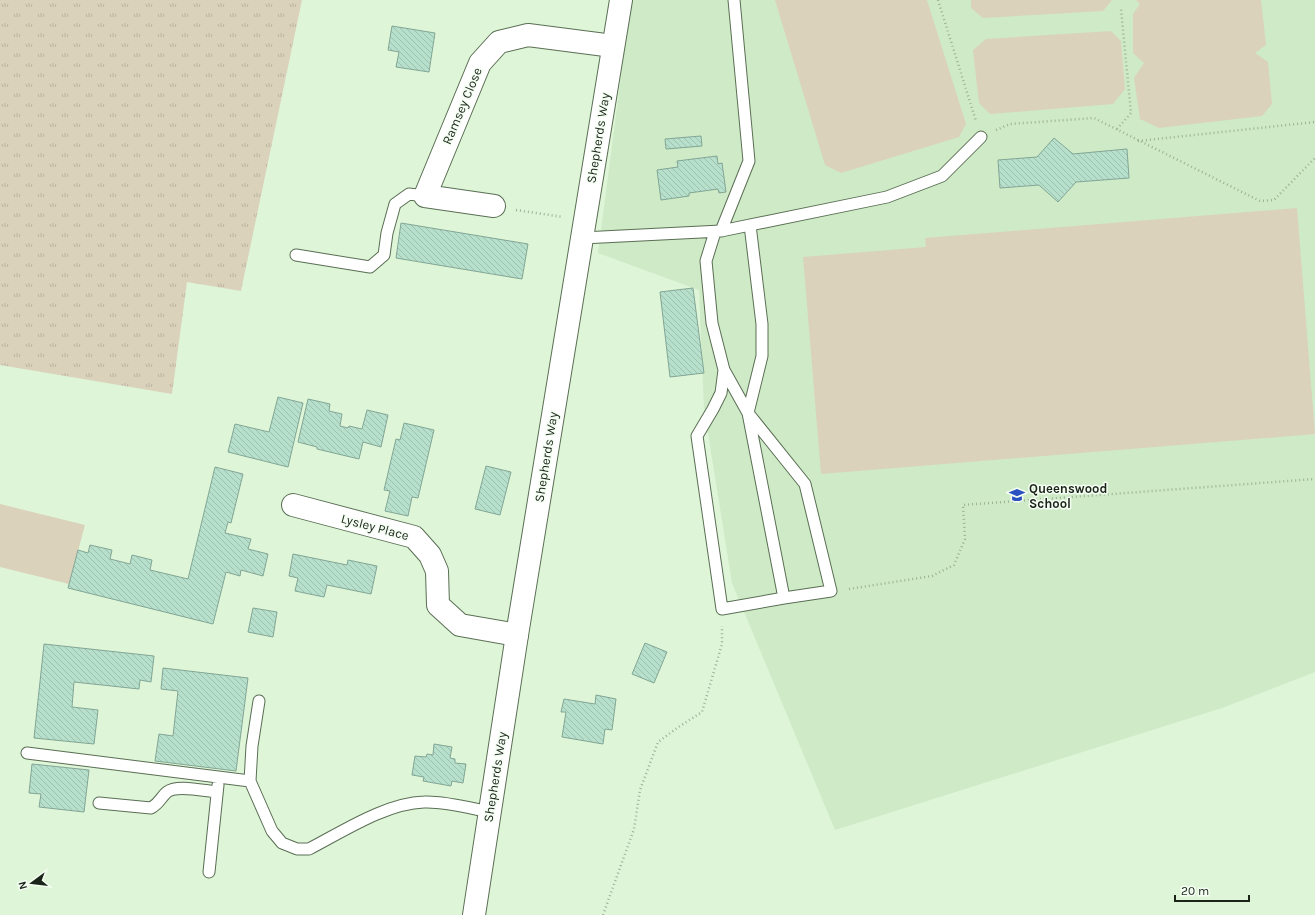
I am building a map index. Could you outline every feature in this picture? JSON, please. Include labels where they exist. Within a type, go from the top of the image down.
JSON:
[{"type":"street","name":"Shepherds Way","points":[[474,915],[517,635],[621,0]]},
{"type":"street","name":"Ramsey Close","points":[[425,196],[480,63],[499,42],[528,35],[613,46]]},
{"type":"street","points":[[425,196],[494,206]]},
{"type":"street","name":"Lysley Place","points":[[293,505],[414,537],[430,554],[436,571],[438,605],[460,625],[517,635]]},
{"type":"lane","points":[[724,370],[721,393],[714,409],[696,436],[722,610],[831,591],[804,484],[748,413],[724,370],[712,323],[706,261],[749,161],[734,0]]},
{"type":"lane","points":[[583,229],[718,231],[888,197],[942,176],[980,136]]},
{"type":"lane","points":[[296,255],[370,267],[384,255],[387,233],[395,204],[409,194],[425,196]]},
{"type":"lane","points":[[750,225],[762,324],[762,356],[748,413],[784,598]]},
{"type":"lane","points":[[259,701],[252,746],[250,781],[272,831],[282,843],[297,849],[309,849],[374,816],[401,805],[424,802],[454,805],[490,812]]},
{"type":"lane","points":[[27,753],[250,781]]},
{"type":"lane","points":[[209,872],[218,778]]},
{"type":"lane","points":[[99,803],[152,808],[158,804],[167,792],[178,788],[217,792]]},
{"type":"path","points":[[938,0],[980,136],[1010,124],[1094,118],[1260,201],[1274,200],[1315,158]]},
{"type":"path","points":[[1117,129],[1131,113],[1120,9]]},
{"type":"path","points":[[1138,141],[1315,122]]},
{"type":"path","points":[[494,206],[583,229]]},
{"type":"path","points":[[831,591],[932,576],[954,565],[965,539],[963,505],[1315,479]]},
{"type":"path","points":[[603,915],[634,829],[640,790],[658,742],[702,712],[722,644],[722,610]]},
{"type":"shaded area","name":"Queenswood School","points":[[631,0],[1315,0],[1315,672],[1222,708],[835,830],[732,583],[704,408],[699,290],[598,253]]},
{"type":"green space","points":[[0,0],[302,0],[241,291],[187,282],[172,394],[0,365]]},
{"type":"green space","points":[[775,0],[927,0],[966,124],[959,137],[841,173],[825,165]]},
{"type":"green space","points":[[971,0],[1112,0],[1103,11],[983,18],[971,8]]},
{"type":"green space","points":[[1136,0],[1261,0],[1266,45],[1255,53],[1268,62],[1272,104],[1262,116],[1159,128],[1140,119],[1134,78],[1144,63],[1133,53],[1133,14],[1140,4]]},
{"type":"green space","points":[[1111,31],[1121,41],[1125,89],[1113,104],[990,114],[979,103],[973,50],[986,39]]},
{"type":"green space","points":[[1297,208],[1315,434],[821,474],[803,257],[926,247],[925,238]]},
{"type":"green space","points":[[0,504],[85,525],[69,584],[0,567]]},
{"type":"building","points":[[392,26],[435,33],[429,72],[396,67],[399,52],[388,50]]},
{"type":"building","points":[[701,136],[702,146],[666,149],[665,139]]},
{"type":"building","points":[[1054,138],[1073,154],[1127,149],[1129,178],[1076,182],[1058,202],[1039,185],[1000,188],[998,160],[1037,157]]},
{"type":"building","points":[[717,156],[718,164],[722,163],[726,192],[719,193],[718,189],[689,193],[689,196],[661,200],[657,170],[678,167],[677,161]]},
{"type":"building","points":[[401,223],[528,244],[522,279],[396,258]]},
{"type":"building","points":[[693,288],[704,373],[670,377],[660,292]]},
{"type":"building","points":[[278,397],[303,403],[288,467],[228,452],[235,424],[269,432]]},
{"type":"building","points":[[308,399],[330,404],[329,411],[342,414],[340,426],[348,428],[349,426],[362,429],[367,410],[388,415],[381,447],[363,442],[359,459],[317,449],[317,447],[298,442]]},
{"type":"building","points":[[404,423],[434,430],[418,498],[412,497],[408,516],[385,511],[390,491],[384,490],[396,439],[400,440]]},
{"type":"building","points":[[486,466],[511,472],[500,515],[475,509]]},
{"type":"building","points":[[215,467],[243,474],[231,523],[228,522],[225,533],[251,539],[248,549],[268,554],[263,576],[241,570],[240,576],[226,572],[213,624],[68,588],[78,550],[88,553],[90,545],[112,550],[110,559],[130,564],[132,555],[152,560],[150,570],[188,579]]},
{"type":"building","points":[[293,554],[347,565],[348,560],[377,566],[371,594],[327,585],[324,597],[295,591],[298,578],[289,576]]},
{"type":"building","points":[[253,608],[277,612],[273,637],[248,632]]},
{"type":"building","points":[[645,643],[667,652],[654,683],[632,674]]},
{"type":"building","points":[[44,644],[154,656],[151,682],[140,680],[139,689],[74,682],[72,707],[98,710],[94,744],[34,738]]},
{"type":"building","points":[[163,668],[248,678],[236,771],[155,761],[159,734],[173,736],[178,691],[161,689]]},
{"type":"building","points":[[596,695],[616,699],[612,730],[605,729],[603,744],[562,737],[566,712],[561,712],[564,699],[595,704]]},
{"type":"building","points":[[434,744],[452,747],[450,758],[455,759],[455,763],[466,764],[463,783],[452,781],[451,786],[423,781],[424,777],[412,775],[415,756],[426,757],[427,754],[433,755]]},
{"type":"building","points":[[32,764],[89,770],[84,812],[39,807],[41,794],[29,793]]},
{"type":"place","name":"Queenswood School","points":[[1017,495]]}]
